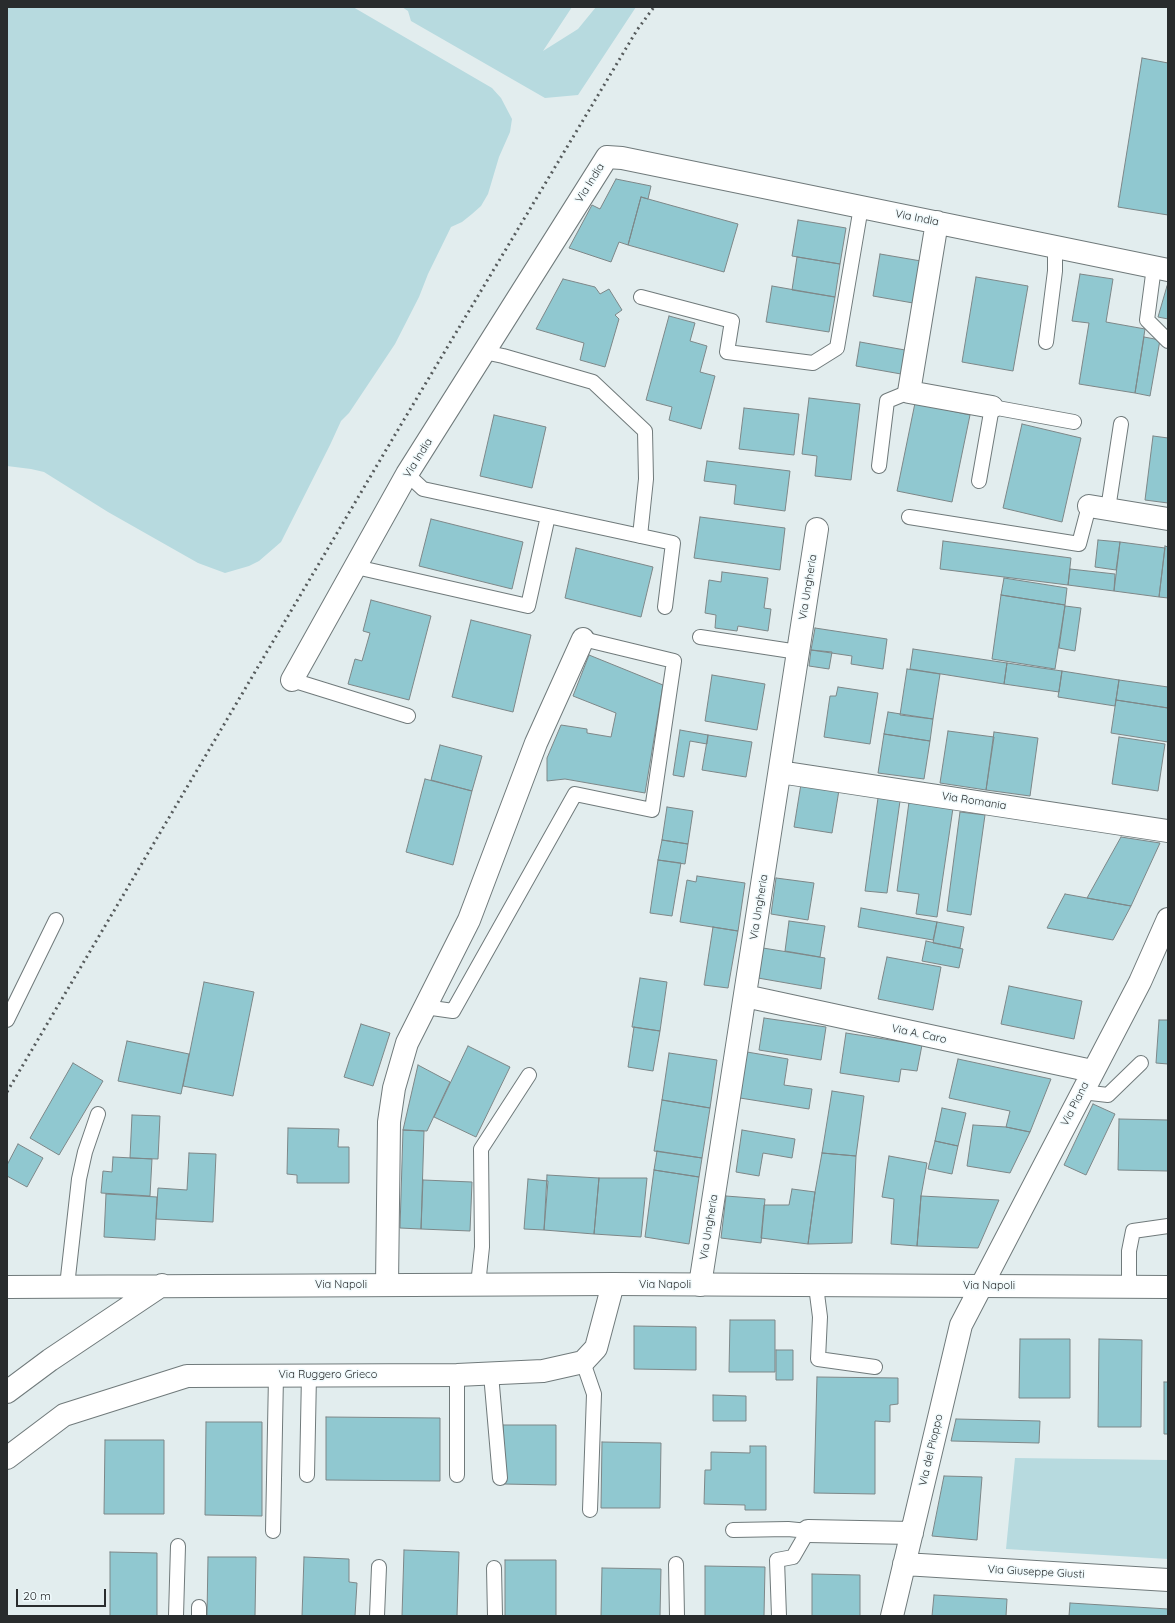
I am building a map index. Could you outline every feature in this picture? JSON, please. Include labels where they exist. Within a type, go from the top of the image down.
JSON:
[{"type":"street","name":"Via India","points":[[292,680],[407,474],[606,157],[622,158],[1161,269]]},
{"type":"street","points":[[937,222],[910,392],[992,408]]},
{"type":"street","points":[[1098,507],[1168,519]]},
{"type":"street","name":"Via Ungheria","points":[[700,1285],[817,529]]},
{"type":"street","points":[[387,1285],[389,1122],[394,1088],[407,1043],[469,920],[536,743],[583,639]]},
{"type":"street","name":"Via Romania","points":[[780,772],[1168,831]]},
{"type":"street","name":"Via Piana","points":[[980,1287],[1140,982],[1168,919]]},
{"type":"street","name":"Via A. Caro","points":[[745,996],[1092,1071]]},
{"type":"street","points":[[583,1362],[596,1348],[613,1284]]},
{"type":"street","name":"Via Napoli","points":[[7,1287],[613,1284],[1168,1287]]},
{"type":"street","points":[[7,1392],[50,1360],[162,1286]]},
{"type":"street","name":"Via del Pioppo","points":[[892,1616],[960,1325],[980,1287]]},
{"type":"street","name":"Via Ruggero Grieco","points":[[7,1458],[64,1415],[187,1376],[492,1374],[544,1371],[583,1362]]},
{"type":"street","points":[[808,1531],[912,1533]]},
{"type":"street","name":"Via Giuseppe Giusti","points":[[904,1564],[1168,1580]]},
{"type":"lane","points":[[641,297],[732,321],[727,352],[813,363],[837,348],[861,207]]},
{"type":"lane","points":[[1046,342],[1055,271],[1055,247]]},
{"type":"lane","points":[[1161,269],[1147,320],[1168,342]]},
{"type":"lane","points":[[484,352],[503,356],[592,382],[645,431],[646,479],[640,536]]},
{"type":"lane","points":[[879,466],[887,401],[910,392]]},
{"type":"lane","points":[[979,480],[992,408],[1074,422]]},
{"type":"lane","points":[[909,518],[1079,544],[1098,507],[1121,424]]},
{"type":"lane","points":[[407,474],[423,489],[673,543],[665,607]]},
{"type":"lane","points":[[356,567],[528,606],[548,516]]},
{"type":"lane","points":[[700,637],[798,652]]},
{"type":"lane","points":[[425,1007],[453,1011],[575,794],[652,810],[674,661],[583,639]]},
{"type":"lane","points":[[292,680],[408,716]]},
{"type":"lane","points":[[7,1020],[56,920]]},
{"type":"lane","points":[[1082,1092],[1108,1095],[1141,1063]]},
{"type":"lane","points":[[478,1285],[482,1247],[481,1149],[528,1075]]},
{"type":"lane","points":[[67,1286],[79,1179],[85,1152],[98,1114]]},
{"type":"lane","points":[[1129,1286],[1129,1251],[1132,1230],[1168,1226]]},
{"type":"lane","points":[[816,1286],[820,1317],[818,1359],[875,1367]]},
{"type":"lane","points":[[583,1362],[594,1394],[590,1510]]},
{"type":"lane","points":[[492,1374],[500,1478]]},
{"type":"lane","points":[[307,1474],[309,1375]]},
{"type":"lane","points":[[457,1475],[458,1375]]},
{"type":"lane","points":[[273,1531],[276,1376]]},
{"type":"lane","points":[[733,1530],[788,1528],[808,1531],[793,1556],[777,1560],[778,1616]]},
{"type":"lane","points":[[176,1616],[178,1546]]},
{"type":"lane","points":[[676,1564],[677,1616]]},
{"type":"lane","points":[[377,1616],[379,1567]]},
{"type":"lane","points":[[494,1568],[495,1616]]},
{"type":"shaded area","points":[[7,7],[353,7],[492,88],[501,98],[512,119],[510,132],[499,157],[488,194],[481,206],[462,222],[451,227],[428,274],[419,297],[395,344],[349,413],[341,421],[281,542],[259,561],[249,566],[225,573],[198,563],[108,512],[44,472],[7,466]]},
{"type":"shaded area","points":[[402,7],[572,7],[543,51],[578,29],[596,7],[636,7],[578,95],[545,98],[411,21],[408,11]]},
{"type":"shaded area","points":[[1015,1458],[1168,1460],[1168,1559],[1006,1549]]},
{"type":"building","points":[[1142,58],[1168,63],[1168,215],[1118,207]]},
{"type":"building","points":[[616,179],[651,186],[648,199],[641,197],[628,245],[619,242],[611,262],[569,248],[592,205],[600,209]]},
{"type":"building","points":[[641,197],[738,224],[724,272],[628,245]]},
{"type":"building","points":[[798,220],[846,228],[840,264],[792,256]]},
{"type":"building","points":[[880,254],[921,261],[913,303],[873,296]]},
{"type":"building","points":[[797,257],[840,264],[835,297],[792,290]]},
{"type":"building","points":[[1080,274],[1113,279],[1106,322],[1145,329],[1135,393],[1079,384],[1089,323],[1072,321]]},
{"type":"building","points":[[976,277],[1028,286],[1013,371],[962,362]]},
{"type":"building","points":[[563,279],[595,287],[600,294],[609,289],[622,310],[615,315],[619,319],[605,367],[580,360],[584,343],[536,329]]},
{"type":"building","points":[[772,286],[835,297],[829,332],[766,322]]},
{"type":"building","points":[[1168,286],[1168,319],[1158,317]]},
{"type":"building","points":[[669,316],[695,323],[690,341],[707,346],[700,372],[715,376],[701,429],[669,420],[672,407],[646,400]]},
{"type":"building","points":[[1144,337],[1160,340],[1150,396],[1135,393]]},
{"type":"building","points":[[860,342],[905,350],[901,374],[856,366]]},
{"type":"building","points":[[809,398],[860,404],[851,480],[815,476],[817,456],[802,454]]},
{"type":"building","points":[[915,403],[970,415],[952,502],[897,491]]},
{"type":"building","points":[[744,408],[799,414],[794,455],[739,449]]},
{"type":"building","points":[[494,415],[546,427],[532,488],[480,476]]},
{"type":"building","points":[[1022,424],[1081,438],[1062,522],[1003,508]]},
{"type":"building","points":[[1153,436],[1168,438],[1168,503],[1145,500]]},
{"type":"building","points":[[707,461],[790,471],[785,511],[734,504],[736,485],[704,481]]},
{"type":"building","points":[[700,517],[785,528],[780,570],[694,558]]},
{"type":"building","points":[[431,519],[523,542],[512,589],[419,566]]},
{"type":"building","points":[[1098,540],[1120,542],[1116,570],[1095,567]]},
{"type":"building","points":[[943,541],[1071,558],[1068,585],[940,569]]},
{"type":"building","points":[[1120,542],[1165,548],[1159,597],[1114,591]]},
{"type":"building","points":[[1165,546],[1168,547],[1168,598],[1159,597]]},
{"type":"building","points":[[576,548],[653,567],[641,617],[565,598]]},
{"type":"building","points":[[1070,569],[1115,574],[1114,591],[1068,585]]},
{"type":"building","points":[[722,572],[768,578],[764,608],[771,609],[768,631],[738,626],[737,631],[715,628],[716,615],[705,613],[709,580],[721,582]]},
{"type":"building","points":[[1004,578],[1067,588],[1065,605],[1001,595]]},
{"type":"building","points":[[1001,595],[1065,605],[1055,669],[992,659]]},
{"type":"building","points":[[371,600],[431,616],[409,700],[348,684],[355,659],[362,661],[370,633],[363,631]]},
{"type":"building","points":[[1065,606],[1081,608],[1075,651],[1059,648]]},
{"type":"building","points":[[471,620],[531,635],[513,712],[452,697]]},
{"type":"building","points":[[815,628],[887,639],[883,669],[851,664],[852,656],[811,650]]},
{"type":"building","points":[[913,649],[1007,663],[1004,684],[910,669]]},
{"type":"building","points":[[811,650],[832,652],[829,669],[809,666]]},
{"type":"building","points":[[589,655],[663,685],[645,793],[565,779],[547,781],[547,758],[561,725],[587,729],[587,733],[611,737],[616,713],[573,696]]},
{"type":"building","points":[[1007,663],[1062,671],[1059,692],[1004,684]]},
{"type":"building","points":[[907,669],[940,674],[933,719],[900,715]]},
{"type":"building","points":[[1062,671],[1119,680],[1115,706],[1058,697]]},
{"type":"building","points":[[712,675],[765,684],[757,730],[705,721]]},
{"type":"building","points":[[1119,680],[1168,687],[1168,708],[1116,700]]},
{"type":"building","points":[[838,687],[878,693],[870,744],[824,737],[830,696],[836,696]]},
{"type":"building","points":[[1116,700],[1168,708],[1168,742],[1111,733]]},
{"type":"building","points":[[888,712],[933,719],[930,741],[884,734]]},
{"type":"building","points":[[680,730],[708,735],[707,744],[690,741],[684,777],[673,775]]},
{"type":"building","points":[[948,731],[994,737],[986,790],[940,783]]},
{"type":"building","points":[[994,732],[1038,738],[1030,796],[986,790]]},
{"type":"building","points":[[884,734],[930,741],[924,779],[878,773]]},
{"type":"building","points":[[708,735],[752,742],[746,777],[702,770]]},
{"type":"building","points":[[1119,737],[1165,744],[1158,791],[1112,784]]},
{"type":"building","points":[[440,745],[482,756],[472,791],[431,780]]},
{"type":"building","points":[[425,779],[472,791],[453,865],[406,852]]},
{"type":"building","points":[[801,784],[839,790],[832,833],[794,827]]},
{"type":"building","points":[[878,798],[900,801],[887,893],[865,891]]},
{"type":"building","points":[[909,802],[953,808],[937,917],[916,914],[919,894],[897,891]]},
{"type":"building","points":[[667,807],[693,811],[688,844],[662,840]]},
{"type":"building","points":[[960,812],[985,815],[971,915],[947,911]]},
{"type":"building","points":[[1121,837],[1160,843],[1131,906],[1087,898]]},
{"type":"building","points":[[662,840],[688,844],[685,864],[658,860]]},
{"type":"building","points":[[658,860],[681,863],[672,916],[650,913]]},
{"type":"building","points":[[697,876],[745,883],[738,931],[680,922],[687,880],[696,882]]},
{"type":"building","points":[[776,878],[814,883],[808,920],[771,914]]},
{"type":"building","points":[[1065,894],[1131,906],[1113,940],[1047,928]]},
{"type":"building","points":[[861,908],[937,922],[933,940],[858,927]]},
{"type":"building","points":[[789,921],[825,926],[820,957],[785,951]]},
{"type":"building","points":[[937,922],[964,927],[960,948],[933,943]]},
{"type":"building","points":[[713,927],[738,931],[728,988],[704,985]]},
{"type":"building","points":[[926,941],[963,949],[959,968],[922,961]]},
{"type":"building","points":[[763,948],[825,958],[821,989],[758,978]]},
{"type":"building","points":[[887,957],[941,967],[933,1010],[878,999]]},
{"type":"building","points":[[640,978],[667,982],[660,1031],[632,1027]]},
{"type":"building","points":[[204,982],[254,992],[233,1096],[183,1086]]},
{"type":"building","points":[[1009,986],[1082,1001],[1074,1039],[1001,1024]]},
{"type":"building","points":[[764,1018],[826,1027],[821,1060],[759,1050]]},
{"type":"building","points":[[1159,1020],[1168,1020],[1168,1064],[1156,1063]]},
{"type":"building","points":[[361,1024],[390,1033],[373,1086],[344,1077]]},
{"type":"building","points":[[634,1027],[660,1031],[653,1071],[628,1067]]},
{"type":"building","points":[[846,1033],[922,1045],[917,1071],[901,1069],[899,1082],[840,1073]]},
{"type":"building","points":[[127,1041],[189,1054],[181,1094],[118,1081]]},
{"type":"building","points":[[468,1046],[510,1067],[476,1137],[434,1117]]},
{"type":"building","points":[[747,1052],[788,1059],[784,1085],[812,1089],[809,1109],[740,1098]]},
{"type":"building","points":[[669,1053],[717,1060],[710,1108],[662,1100]]},
{"type":"building","points":[[958,1059],[1051,1079],[1030,1132],[1006,1127],[1010,1111],[949,1098]]},
{"type":"building","points":[[73,1063],[103,1081],[59,1155],[30,1138]]},
{"type":"building","points":[[418,1065],[450,1082],[427,1131],[403,1130]]},
{"type":"building","points":[[832,1091],[864,1096],[856,1156],[822,1153]]},
{"type":"building","points":[[662,1100],[710,1108],[702,1158],[654,1151]]},
{"type":"building","points":[[1093,1104],[1115,1114],[1086,1175],[1064,1165]]},
{"type":"building","points":[[942,1108],[966,1113],[958,1146],[935,1141]]},
{"type":"building","points":[[132,1115],[160,1116],[158,1159],[130,1158]]},
{"type":"building","points":[[1119,1119],[1168,1120],[1168,1171],[1118,1170]]},
{"type":"building","points":[[973,1125],[1006,1127],[1030,1132],[1010,1173],[967,1166]]},
{"type":"building","points":[[288,1128],[339,1129],[338,1147],[349,1147],[349,1183],[297,1183],[297,1175],[287,1174]]},
{"type":"building","points":[[403,1130],[424,1131],[421,1229],[400,1228]]},
{"type":"building","points":[[742,1130],[795,1139],[792,1158],[763,1153],[759,1176],[736,1172]]},
{"type":"building","points":[[935,1141],[958,1146],[952,1174],[928,1169]]},
{"type":"building","points":[[18,1144],[43,1158],[27,1187],[7,1176],[7,1165]]},
{"type":"building","points":[[657,1151],[702,1158],[699,1177],[654,1170]]},
{"type":"building","points":[[189,1153],[216,1154],[213,1222],[156,1219],[158,1188],[187,1190]]},
{"type":"building","points":[[822,1153],[856,1156],[852,1243],[808,1244]]},
{"type":"building","points":[[889,1156],[927,1163],[921,1196],[917,1246],[891,1244],[894,1199],[882,1197]]},
{"type":"building","points":[[113,1157],[152,1159],[150,1196],[101,1193],[103,1171],[112,1172]]},
{"type":"building","points":[[654,1170],[699,1177],[689,1244],[645,1237]]},
{"type":"building","points":[[547,1175],[599,1178],[594,1234],[544,1230]]},
{"type":"building","points":[[599,1178],[647,1178],[641,1237],[594,1234]]},
{"type":"building","points":[[528,1179],[548,1181],[544,1230],[524,1229]]},
{"type":"building","points":[[423,1180],[472,1182],[470,1231],[421,1229]]},
{"type":"building","points":[[792,1189],[815,1192],[808,1244],[761,1238],[764,1205],[789,1205]]},
{"type":"building","points":[[106,1194],[157,1197],[155,1240],[104,1237]]},
{"type":"building","points":[[726,1196],[765,1199],[761,1243],[721,1238]]},
{"type":"building","points":[[921,1196],[999,1200],[978,1248],[917,1246]]},
{"type":"building","points":[[730,1320],[775,1320],[775,1372],[729,1372]]},
{"type":"building","points":[[634,1326],[696,1327],[696,1370],[634,1369]]},
{"type":"building","points":[[1020,1339],[1070,1339],[1070,1398],[1019,1398]]},
{"type":"building","points":[[1099,1339],[1142,1340],[1141,1427],[1098,1427]]},
{"type":"building","points":[[776,1350],[793,1350],[793,1380],[776,1380]]},
{"type":"building","points":[[817,1377],[898,1378],[898,1404],[890,1405],[890,1422],[875,1421],[875,1494],[814,1493]]},
{"type":"building","points":[[1164,1382],[1168,1382],[1168,1434],[1164,1434]]},
{"type":"building","points":[[713,1395],[746,1396],[746,1421],[713,1421]]},
{"type":"building","points":[[326,1417],[440,1418],[440,1481],[326,1480]]},
{"type":"building","points":[[956,1419],[1040,1421],[1039,1443],[951,1441]]},
{"type":"building","points":[[206,1422],[262,1422],[262,1516],[205,1515]]},
{"type":"building","points":[[503,1425],[556,1425],[556,1485],[503,1484]]},
{"type":"building","points":[[105,1440],[164,1440],[164,1514],[104,1514]]},
{"type":"building","points":[[602,1442],[661,1443],[660,1508],[601,1508]]},
{"type":"building","points":[[750,1446],[766,1446],[766,1510],[745,1510],[745,1505],[704,1504],[705,1470],[711,1470],[711,1452],[750,1453]]},
{"type":"building","points":[[944,1476],[982,1477],[977,1540],[932,1536]]},
{"type":"building","points":[[404,1550],[459,1552],[457,1616],[402,1616]]},
{"type":"building","points":[[110,1552],[157,1553],[157,1616],[110,1616]]},
{"type":"building","points":[[208,1557],[256,1557],[255,1616],[207,1616]]},
{"type":"building","points":[[304,1557],[349,1559],[349,1582],[357,1583],[355,1616],[302,1616]]},
{"type":"building","points":[[505,1560],[556,1560],[556,1616],[505,1616]]},
{"type":"building","points":[[705,1566],[765,1567],[764,1616],[705,1616]]},
{"type":"building","points":[[602,1568],[661,1569],[660,1616],[601,1616]]},
{"type":"building","points":[[812,1574],[860,1575],[860,1616],[812,1616]]},
{"type":"building","points":[[934,1595],[1007,1599],[1006,1616],[932,1616]]},
{"type":"building","points":[[1070,1603],[1168,1609],[1168,1616],[1069,1616]]},
{"type":"railway","points":[[7,1092],[402,423],[637,30],[654,7]]}]
